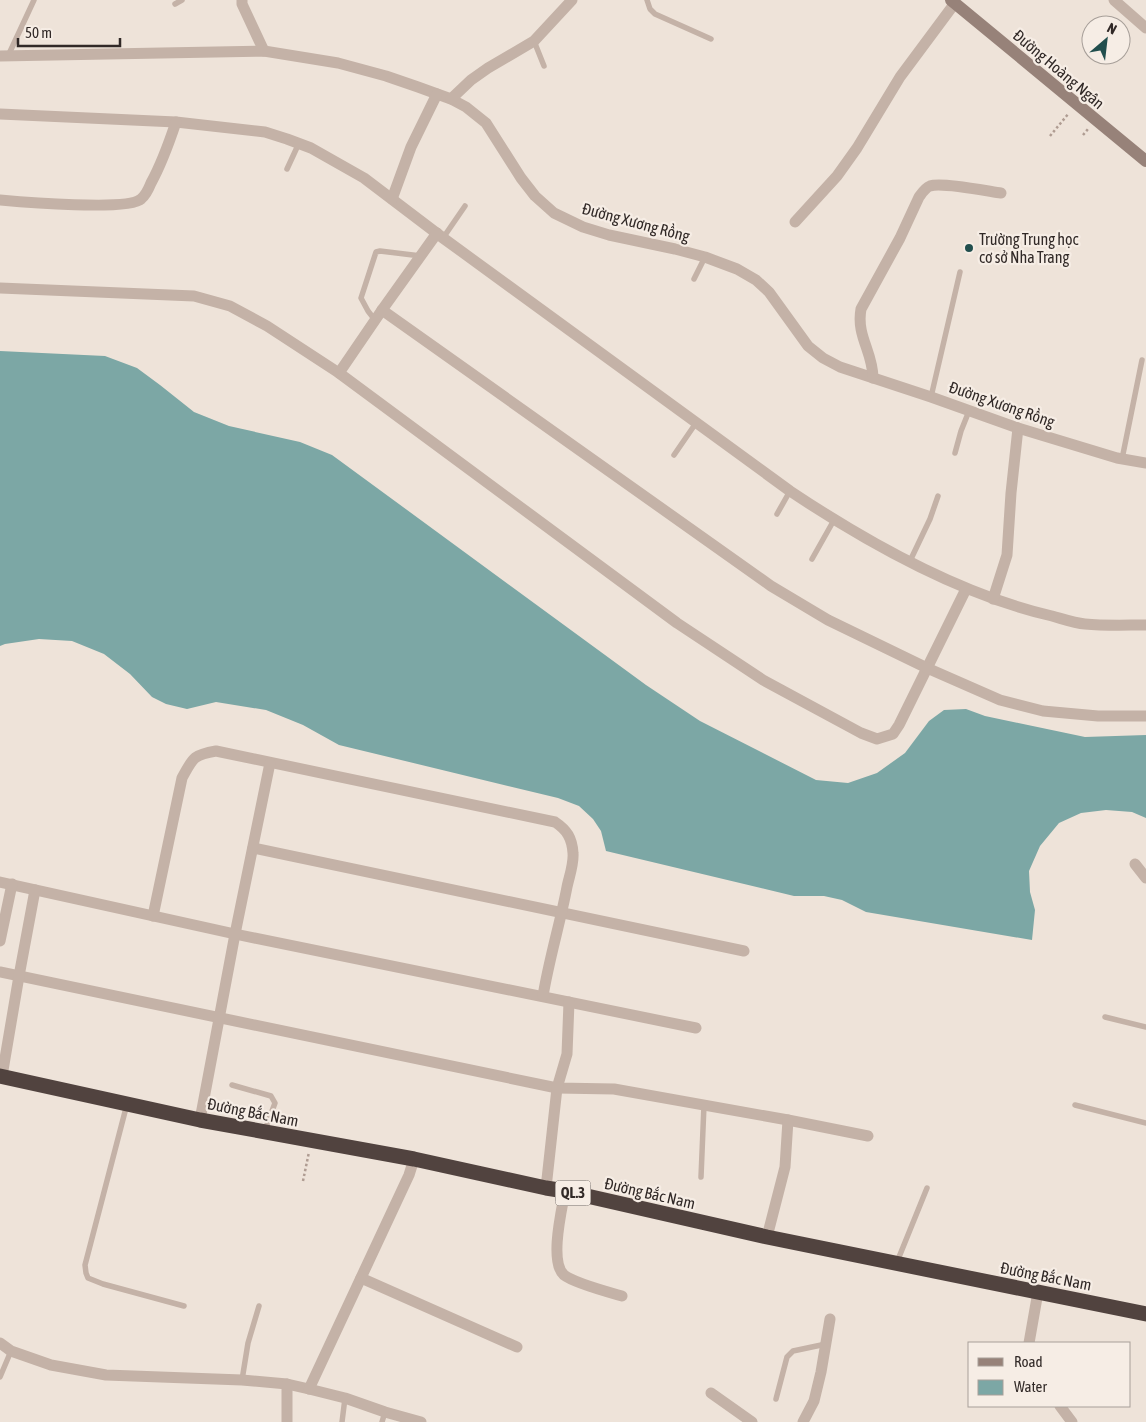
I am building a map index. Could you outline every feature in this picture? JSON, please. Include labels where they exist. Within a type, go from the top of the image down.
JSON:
[{"type":"highway","name":"Đường Bắc Nam","points":[[1,1076],[200,1120],[414,1159],[767,1237],[1146,1314]]},
{"type":"street","points":[[242,0],[242,4],[264,51]]},
{"type":"street","points":[[451,99],[470,80],[534,41],[572,0]]},
{"type":"street","points":[[1114,0],[1146,28]]},
{"type":"street","points":[[795,222],[837,176],[857,148],[900,76],[953,1]]},
{"type":"street","name":"Đường Hoàng Ngân","points":[[953,1],[1146,161]]},
{"type":"street","name":"Đường Xương Rồng","points":[[4,56],[264,51],[338,63],[386,76],[451,99],[466,107],[486,123],[521,178],[535,196],[554,213],[583,227],[609,235],[676,249],[737,269],[756,280],[769,292],[808,346],[823,358],[840,367],[1018,428],[1122,459],[1146,464]]},
{"type":"street","points":[[392,199],[411,147],[437,94]]},
{"type":"street","points":[[0,114],[176,122],[265,132],[311,148],[364,178],[440,236],[696,423],[790,491],[834,520],[886,549],[966,589],[1024,610],[1085,624],[1146,625]]},
{"type":"street","points":[[0,200],[41,204],[111,205],[136,202],[146,193],[162,164],[176,122]]},
{"type":"street","points":[[873,378],[873,367],[861,333],[861,309],[900,238],[923,191],[930,186],[941,185],[1001,193]]},
{"type":"street","points":[[339,373],[421,256],[440,236]]},
{"type":"street","points":[[0,288],[194,296],[230,306],[268,326],[339,373],[677,623],[763,680],[861,733],[877,739],[893,734],[899,725],[966,589]]},
{"type":"street","points":[[379,315],[771,586],[828,620],[927,668],[1000,700],[1043,711],[1098,716],[1146,716]]},
{"type":"street","points":[[993,598],[1007,555],[1010,493],[1018,428]]},
{"type":"street","points":[[153,916],[182,778],[190,762],[200,754],[216,751],[270,762],[555,822],[566,830],[570,838],[573,854],[543,996]]},
{"type":"street","points":[[200,1120],[270,762]]},
{"type":"street","points":[[253,848],[744,951]]},
{"type":"street","points":[[1135,864],[1146,878]]},
{"type":"street","points":[[0,941],[6,883],[235,934],[696,1028]]},
{"type":"street","points":[[1,1076],[35,890]]},
{"type":"street","points":[[0,972],[557,1088],[614,1089],[704,1104],[868,1136]]},
{"type":"street","points":[[546,1188],[557,1088],[567,1054],[569,1002]]},
{"type":"street","points":[[767,1237],[785,1167],[788,1120]]},
{"type":"street","points":[[309,1389],[409,1176],[414,1159]]},
{"type":"street","points":[[565,1191],[556,1247],[561,1272],[571,1279],[622,1296]]},
{"type":"street","points":[[361,1278],[517,1347]]},
{"type":"street","points":[[1029,1342],[1038,1292]]},
{"type":"street","points":[[803,1422],[814,1401],[830,1319]]},
{"type":"street","points":[[0,1343],[12,1351],[51,1365],[106,1375],[242,1380],[286,1384],[345,1398],[384,1417],[418,1422]]},
{"type":"street","points":[[286,1384],[286,1422]]},
{"type":"street","points":[[711,1393],[752,1422]]},
{"type":"street","points":[[1061,1407],[1072,1422]]},
{"type":"lane","points":[[4,56],[34,0]]},
{"type":"lane","points":[[175,4],[182,0]]},
{"type":"lane","points":[[647,0],[654,14],[711,39]]},
{"type":"lane","points":[[534,41],[544,66]]},
{"type":"lane","points":[[288,170],[299,143]]},
{"type":"lane","points":[[440,236],[465,206]]},
{"type":"lane","points":[[379,315],[368,311],[361,298],[376,252],[421,256]]},
{"type":"lane","points":[[694,279],[705,257]]},
{"type":"lane","points":[[931,397],[960,272]]},
{"type":"lane","points":[[1122,459],[1142,360]]},
{"type":"lane","points":[[955,453],[969,411]]},
{"type":"lane","points":[[674,454],[696,423]]},
{"type":"lane","points":[[776,514],[790,491]]},
{"type":"lane","points":[[910,561],[930,519],[938,496]]},
{"type":"lane","points":[[812,559],[834,520]]},
{"type":"lane","points":[[1104,1017],[1146,1027]]},
{"type":"lane","points":[[232,1085],[271,1096],[275,1103],[265,1132]]},
{"type":"lane","points":[[127,1104],[85,1265],[86,1273],[88,1278],[103,1284],[184,1306]]},
{"type":"lane","points":[[701,1177],[704,1104]]},
{"type":"lane","points":[[1075,1105],[1146,1123]]},
{"type":"lane","points":[[896,1264],[927,1188]]},
{"type":"lane","points":[[242,1380],[248,1343],[259,1306]]},
{"type":"lane","points":[[776,1399],[787,1357],[793,1351],[826,1344]]},
{"type":"lane","points":[[0,1377],[12,1351]]},
{"type":"lane","points":[[342,1422],[345,1398]]},
{"type":"path","points":[[1050,136],[1076,104]]},
{"type":"path","points":[[303,1182],[311,1141]]},
{"type":"water","points":[[0,351],[105,356],[137,368],[194,412],[229,426],[300,442],[332,455],[646,685],[700,721],[816,780],[848,783],[877,773],[905,753],[929,721],[944,710],[966,709],[985,716],[1085,737],[1146,735],[1146,818],[1132,812],[1106,810],[1081,813],[1059,823],[1040,846],[1029,871],[1030,892],[1035,910],[1032,940],[866,912],[842,900],[824,896],[794,896],[606,851],[601,831],[593,819],[579,806],[558,798],[339,745],[303,725],[266,710],[216,702],[187,709],[166,704],[152,697],[130,674],[104,654],[72,641],[39,639],[0,646]]},
{"type":"place","name":"Trường Trung học cơ sở Nha Trang","points":[[969,248]]}]
